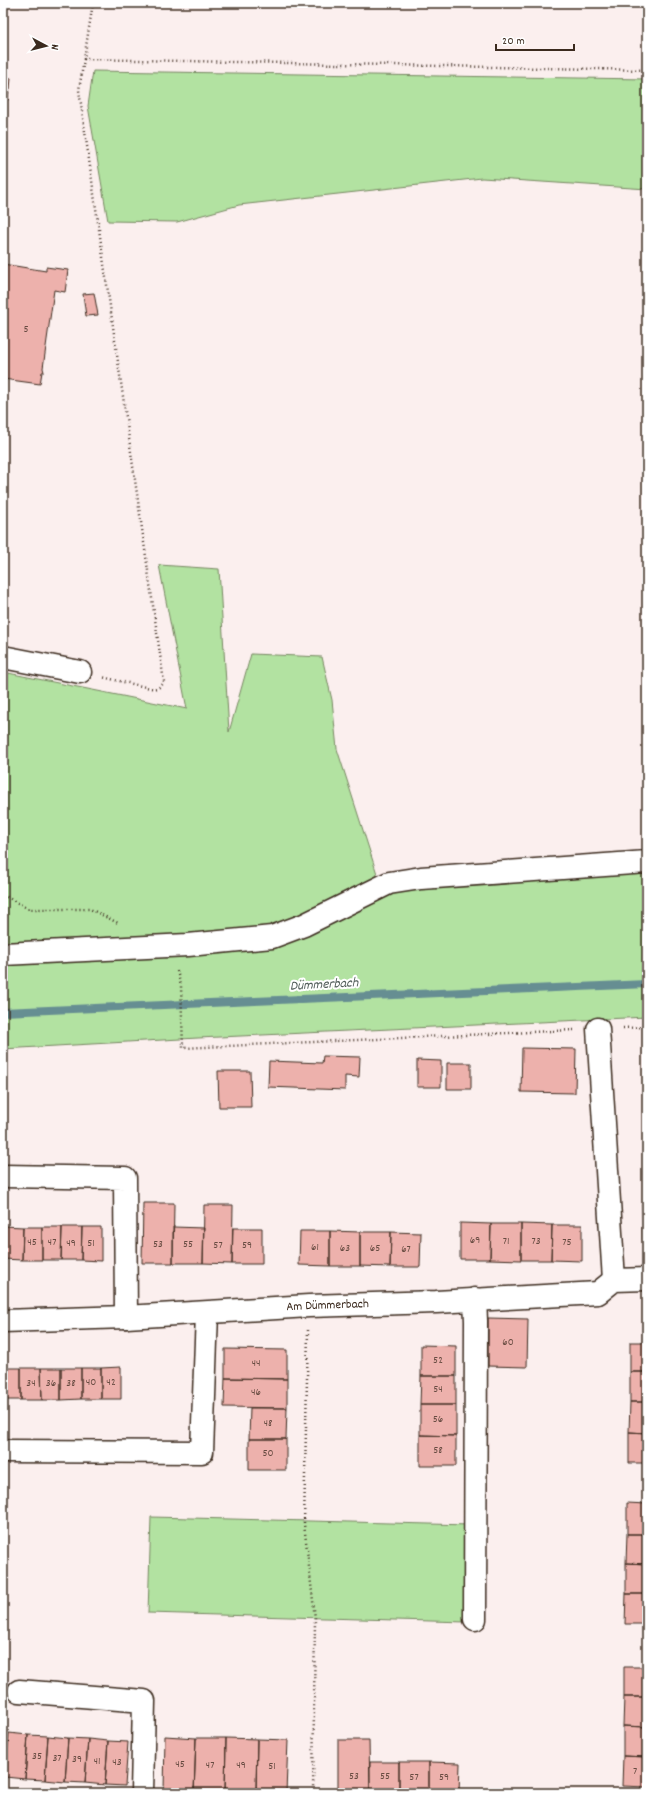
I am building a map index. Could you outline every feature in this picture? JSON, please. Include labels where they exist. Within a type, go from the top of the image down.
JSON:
[{"type":"street","points":[[3,657],[80,672]]},
{"type":"street","points":[[3,954],[182,946],[272,937],[304,925],[389,884],[421,878],[647,862]]},
{"type":"street","points":[[598,1029],[614,1280],[647,1280]]},
{"type":"street","points":[[3,1176],[125,1178],[126,1317]]},
{"type":"street","name":"Am Dümmerbach","points":[[3,1321],[126,1317],[309,1306],[475,1300],[598,1293],[614,1280]]},
{"type":"street","points":[[475,1300],[475,1619]]},
{"type":"street","points":[[3,1451],[202,1452],[207,1313]]},
{"type":"street","points":[[19,1691],[144,1701],[142,1793]]},
{"type":"path","points":[[80,672],[156,689],[161,687],[164,682],[79,90],[94,3]]},
{"type":"path","points":[[84,59],[647,70]]},
{"type":"path","points":[[181,986],[183,1048],[647,1027]]},
{"type":"path","points":[[309,1306],[304,1524],[315,1618],[313,1793]]},
{"type":"green space","points":[[93,71],[647,79],[647,189],[482,178],[239,205],[177,222],[108,221],[88,106]]},
{"type":"green space","points":[[159,565],[219,569],[229,732],[251,654],[322,657],[332,700],[337,749],[378,877],[647,872],[647,1017],[198,1038],[3,1049],[3,672],[187,709]]},
{"type":"green space","points":[[151,1517],[469,1525],[466,1622],[148,1613]]},
{"type":"building","points":[[3,77],[11,78],[10,89],[3,88]]},
{"type":"building","points":[[3,88],[9,89],[8,100],[3,100]]},
{"type":"building","points":[[3,264],[46,271],[46,267],[68,270],[65,292],[54,290],[43,368],[44,372],[42,372],[40,384],[3,379]]},
{"type":"building","points":[[94,293],[98,315],[86,316],[83,294]]},
{"type":"building","points":[[522,1048],[576,1049],[575,1093],[521,1092]]},
{"type":"building","points":[[323,1056],[360,1057],[359,1077],[345,1076],[345,1090],[268,1087],[269,1061],[322,1063]]},
{"type":"building","points":[[417,1060],[441,1061],[441,1087],[417,1087]]},
{"type":"building","points":[[447,1063],[471,1063],[471,1089],[447,1089]]},
{"type":"building","points":[[218,1071],[250,1071],[251,1107],[219,1107]]},
{"type":"building","points":[[143,1203],[174,1203],[173,1263],[142,1263]]},
{"type":"building","points":[[642,1204],[647,1204],[647,1240],[643,1240]]},
{"type":"building","points":[[204,1205],[233,1205],[232,1264],[203,1263]]},
{"type":"building","points":[[460,1223],[491,1224],[490,1259],[460,1259]]},
{"type":"building","points":[[491,1224],[521,1224],[521,1260],[490,1259]]},
{"type":"building","points":[[521,1224],[552,1225],[551,1260],[521,1260]]},
{"type":"building","points":[[552,1225],[582,1225],[582,1261],[551,1260]]},
{"type":"building","points":[[3,1226],[23,1227],[22,1260],[3,1259]]},
{"type":"building","points":[[23,1227],[42,1227],[42,1260],[22,1260]]},
{"type":"building","points":[[42,1227],[62,1227],[61,1260],[42,1260]]},
{"type":"building","points":[[62,1227],[82,1227],[81,1260],[61,1260]]},
{"type":"building","points":[[82,1227],[101,1227],[101,1261],[81,1260]]},
{"type":"building","points":[[173,1227],[204,1228],[203,1263],[173,1263]]},
{"type":"building","points":[[233,1228],[262,1228],[262,1264],[232,1264]]},
{"type":"building","points":[[300,1231],[330,1231],[330,1266],[299,1265]]},
{"type":"building","points":[[330,1231],[360,1232],[360,1266],[330,1266]]},
{"type":"building","points":[[360,1232],[391,1232],[390,1267],[360,1266]]},
{"type":"building","points":[[391,1232],[421,1233],[420,1267],[390,1267]]},
{"type":"building","points":[[488,1318],[528,1319],[527,1367],[488,1366]]},
{"type":"building","points":[[630,1342],[647,1342],[647,1372],[630,1372]]},
{"type":"building","points":[[421,1345],[456,1346],[456,1376],[421,1376]]},
{"type":"building","points":[[225,1349],[287,1350],[287,1379],[225,1378]]},
{"type":"building","points":[[121,1367],[121,1399],[101,1399],[101,1368]]},
{"type":"building","points":[[3,1368],[21,1368],[21,1400],[3,1400]]},
{"type":"building","points":[[21,1368],[41,1368],[42,1400],[21,1400]]},
{"type":"building","points":[[41,1368],[61,1368],[61,1400],[42,1400]]},
{"type":"building","points":[[61,1368],[81,1368],[81,1399],[61,1400]]},
{"type":"building","points":[[81,1368],[101,1368],[101,1399],[81,1399]]},
{"type":"building","points":[[630,1372],[647,1372],[647,1402],[630,1402]]},
{"type":"building","points":[[421,1376],[456,1376],[456,1405],[420,1405]]},
{"type":"building","points":[[225,1378],[287,1379],[287,1408],[224,1407]]},
{"type":"building","points":[[630,1402],[647,1402],[647,1433],[629,1432]]},
{"type":"building","points":[[420,1405],[456,1405],[456,1436],[420,1435]]},
{"type":"building","points":[[250,1408],[287,1408],[286,1439],[249,1439]]},
{"type":"building","points":[[629,1432],[647,1433],[647,1463],[629,1463]]},
{"type":"building","points":[[420,1435],[456,1436],[456,1466],[420,1466]]},
{"type":"building","points":[[249,1439],[286,1439],[286,1470],[249,1470]]},
{"type":"building","points":[[627,1503],[647,1504],[647,1534],[627,1534]]},
{"type":"building","points":[[627,1534],[647,1534],[647,1564],[626,1563]]},
{"type":"building","points":[[626,1563],[647,1564],[647,1594],[626,1594]]},
{"type":"building","points":[[626,1594],[647,1594],[647,1624],[625,1624]]},
{"type":"building","points":[[624,1667],[647,1667],[647,1697],[624,1697]]},
{"type":"building","points":[[624,1697],[647,1697],[647,1727],[623,1726]]},
{"type":"building","points":[[623,1726],[647,1727],[647,1757],[623,1756]]},
{"type":"building","points":[[9,1733],[28,1735],[25,1779],[5,1777]]},
{"type":"building","points":[[28,1735],[48,1736],[45,1780],[25,1779]]},
{"type":"building","points":[[48,1736],[68,1738],[65,1782],[45,1780]]},
{"type":"building","points":[[165,1736],[196,1738],[194,1793],[164,1792]]},
{"type":"building","points":[[68,1738],[88,1739],[85,1783],[65,1782]]},
{"type":"building","points":[[196,1738],[226,1738],[225,1793],[194,1793]]},
{"type":"building","points":[[226,1738],[257,1739],[256,1793],[225,1793]]},
{"type":"building","points":[[88,1739],[108,1741],[105,1785],[85,1783]]},
{"type":"building","points":[[257,1739],[288,1740],[286,1793],[256,1793]]},
{"type":"building","points":[[338,1740],[369,1740],[370,1793],[338,1793]]},
{"type":"building","points":[[108,1741],[128,1742],[125,1786],[105,1785]]},
{"type":"building","points":[[623,1756],[647,1757],[647,1787],[622,1786]]},
{"type":"building","points":[[370,1762],[399,1762],[399,1793],[370,1793]]},
{"type":"building","points":[[399,1762],[429,1762],[429,1793],[399,1793]]},
{"type":"building","points":[[429,1762],[460,1763],[459,1793],[429,1793]]},
{"type":"waterway","name":"Dümmerbach","points":[[3,1012],[647,984]]}]
